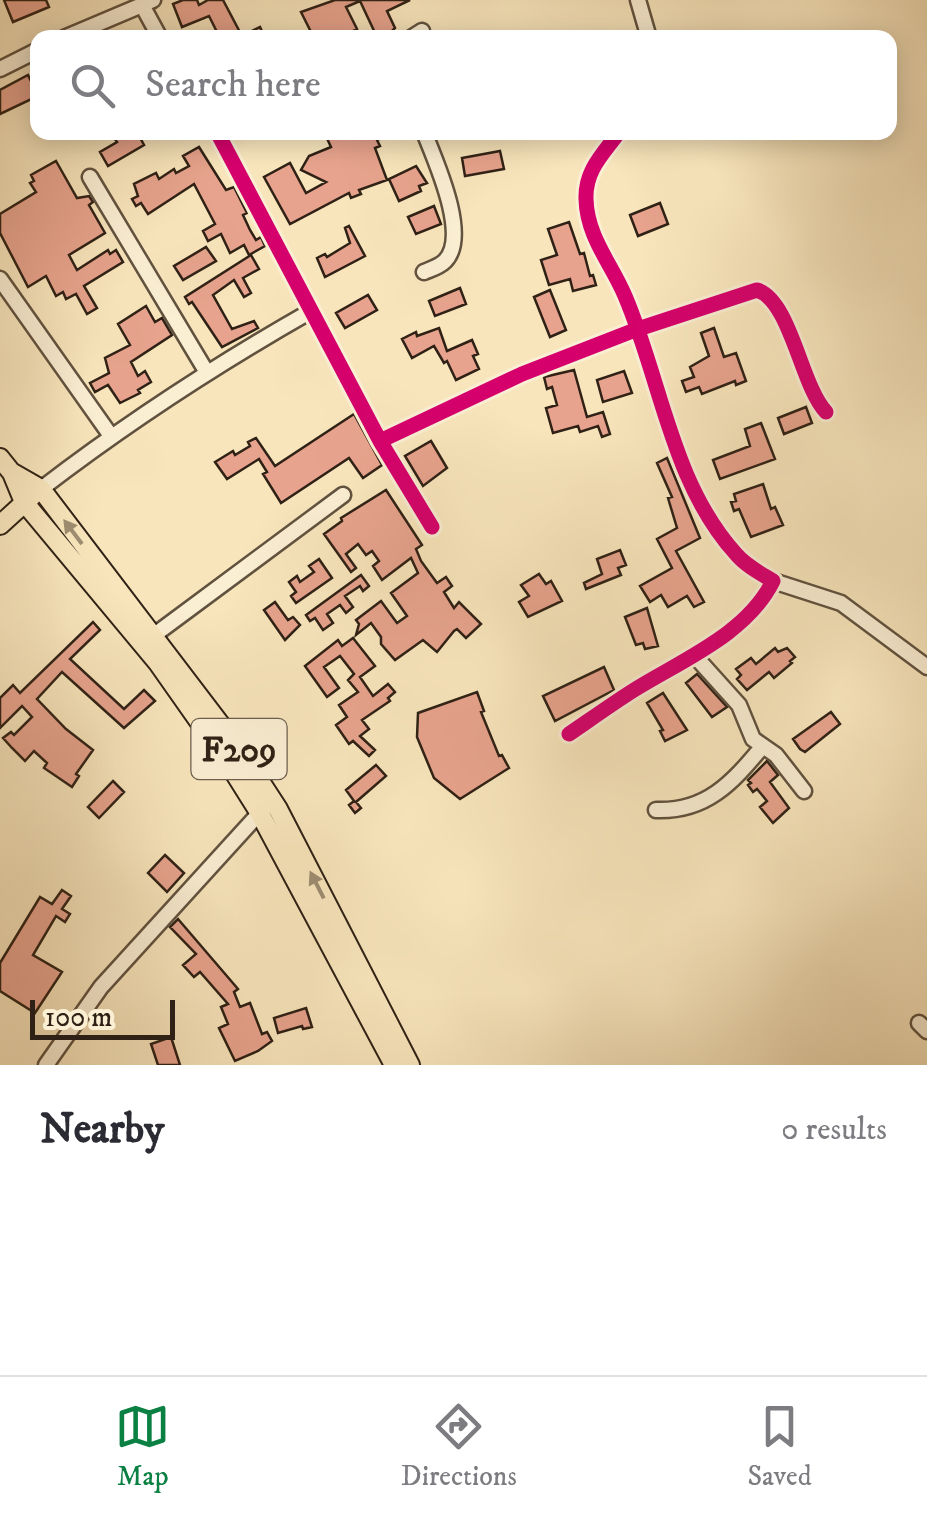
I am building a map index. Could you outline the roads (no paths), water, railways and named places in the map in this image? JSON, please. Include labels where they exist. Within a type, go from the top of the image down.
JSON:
[{"type":"main road","name":"F209","points":[[6,465],[41,489],[239,749],[394,1065]]},
{"type":"main road","name":"F209","points":[[6,465],[24,502],[158,663],[227,760],[266,806],[410,1065]]},
{"type":"main road","points":[[0,526],[41,489]]},
{"type":"street","points":[[638,0],[647,30]]},
{"type":"street","points":[[83,30],[148,2],[157,30]]},
{"type":"street","points":[[0,68],[30,54]]},
{"type":"street","points":[[226,140],[310,310],[380,441],[432,527]]},
{"type":"street","points":[[424,272],[444,262],[453,245],[447,194],[427,140]]},
{"type":"street","points":[[612,140],[593,164],[586,197],[590,233],[619,283],[689,478],[704,507],[739,558],[773,581],[841,603],[927,667]]},
{"type":"street","points":[[90,177],[206,371]]},
{"type":"street","points":[[0,279],[110,436]]},
{"type":"street","points":[[380,441],[469,396],[636,330],[756,290],[770,298],[795,343],[816,402],[826,412]]},
{"type":"street","points":[[41,489],[206,371],[310,310]]},
{"type":"street","points":[[153,636],[343,495]]},
{"type":"street","points":[[569,734],[694,656],[748,615],[765,597],[773,581]]},
{"type":"street","points":[[694,656],[739,704],[753,739],[776,755],[804,791]]},
{"type":"street","points":[[656,810],[689,808],[710,798],[738,776],[762,747]]},
{"type":"street","points":[[692,810],[737,777],[762,747]]},
{"type":"street","points":[[46,1065],[101,987],[266,806]]}]
